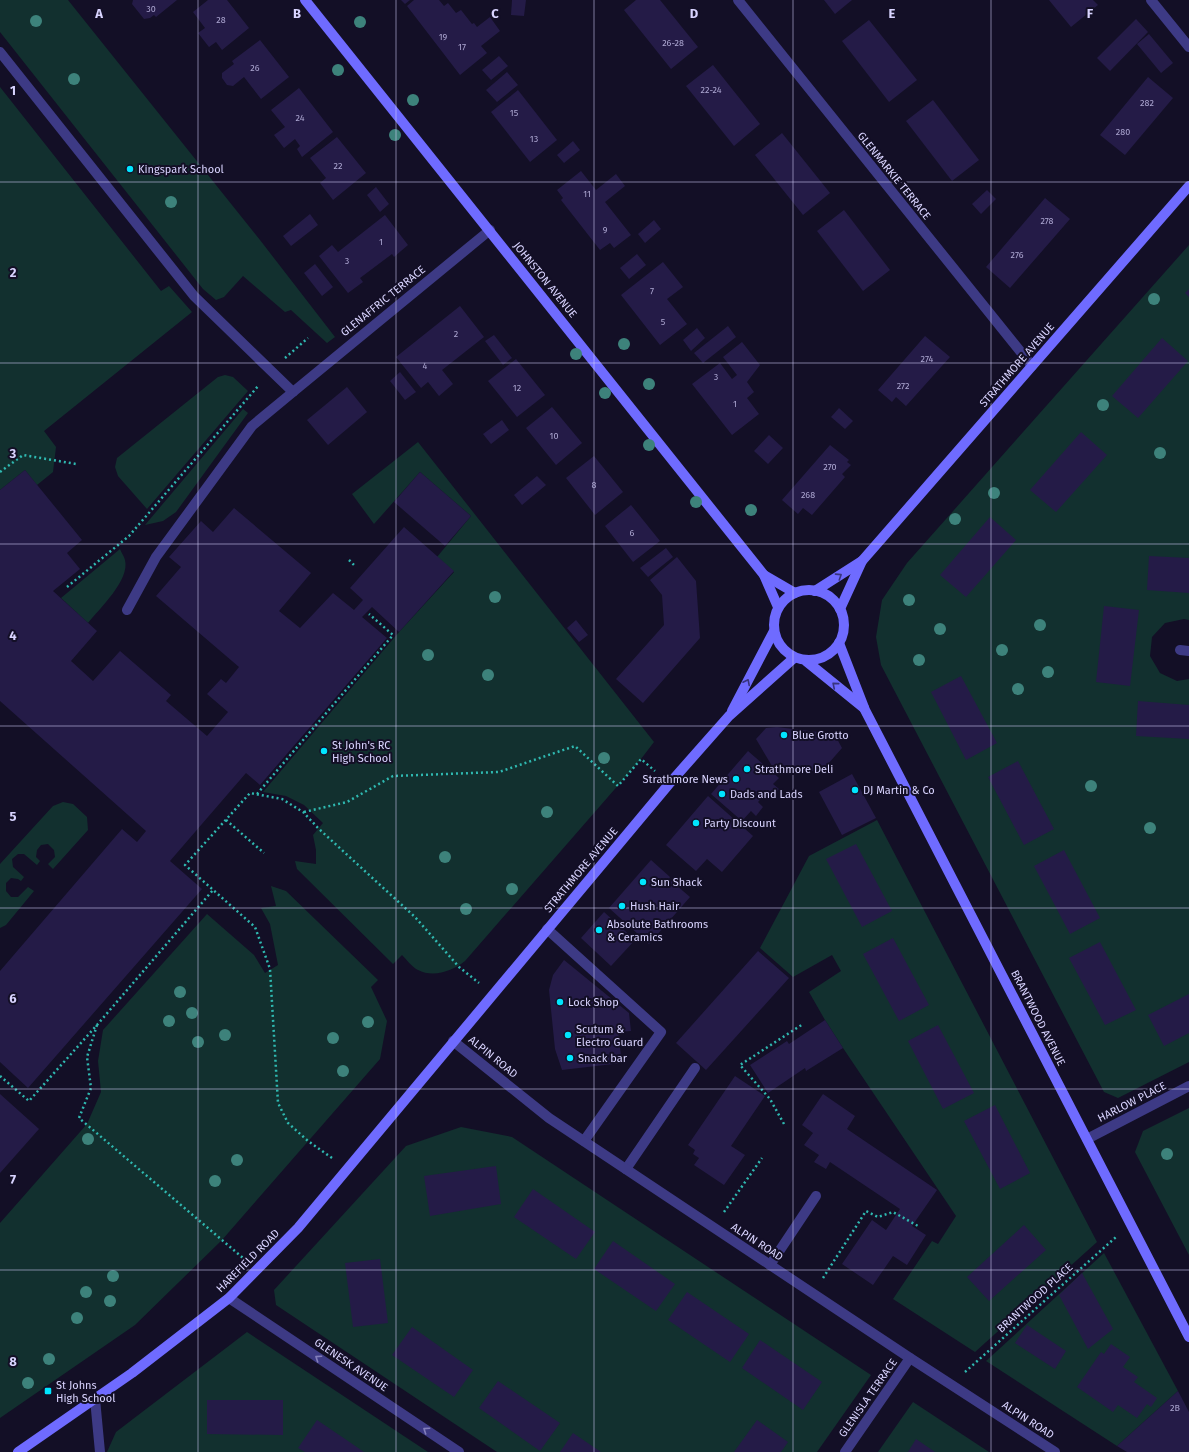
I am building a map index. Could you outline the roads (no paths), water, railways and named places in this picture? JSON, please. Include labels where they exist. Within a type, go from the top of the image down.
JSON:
[{"type":"street","name":"JOHNSTON AVENUE","points":[[305,0],[764,574],[778,607]]},
{"type":"street","name":"GLENMARKIE TERRACE","points":[[738,0],[1032,366]]},
{"type":"street","points":[[1151,0],[1189,47]]},
{"type":"street","points":[[0,52],[194,296],[293,392]]},
{"type":"street","name":"STRATHMORE AVENUE","points":[[816,591],[862,561],[1189,186]]},
{"type":"street","name":"GLENAFFRIC TERRACE","points":[[127,610],[156,557],[252,426],[490,230]]},
{"type":"street","name":"STRATHMORE AVENUE","points":[[840,609],[862,561]]},
{"type":"street","name":"JOHNSTON AVENUE","points":[[764,574],[795,592]]},
{"type":"street","points":[[774,631],[777,642],[785,651],[794,658],[806,661],[819,659],[830,653],[839,643],[844,632],[844,620],[840,609],[830,597],[816,591],[805,590],[795,592],[785,598],[778,607]]},
{"type":"street","name":"STRATHMORE AVENUE","points":[[729,716],[774,631],[774,618],[778,607]]},
{"type":"street","name":"BRANTWOOD AVENUE","points":[[839,643],[865,710],[1189,1337]]},
{"type":"street","name":"STRATHMORE AVENUE","points":[[454,1041],[669,784],[729,716],[794,658]]},
{"type":"street","name":"BRANTWOOD AVENUE","points":[[806,661],[865,710]]},
{"type":"street","points":[[547,929],[661,1032],[584,1141]]},
{"type":"street","name":"ALPIN ROAD","points":[[454,1041],[549,1118],[910,1358],[1055,1452]]},
{"type":"street","name":"HAREFIELD ROAD","points":[[18,1452],[132,1373],[229,1298],[298,1228],[454,1041]]},
{"type":"street","points":[[626,1169],[695,1068]]},
{"type":"street","name":"HARLOW PLACE","points":[[1087,1139],[1189,1086]]},
{"type":"street","points":[[770,1264],[816,1196]]},
{"type":"street","name":"GLENESK AVENUE","points":[[229,1298],[459,1452]]},
{"type":"street","name":"GLENISLA TERRACE","points":[[845,1452],[910,1358]]},
{"type":"street","points":[[95,1399],[100,1452]]},
{"type":"place","name":"Kingspark School","points":[[130,169]]},
{"type":"place","name":"Blue Grotto","points":[[784,735]]},
{"type":"place","name":"St John's RC High School","points":[[324,751]]},
{"type":"place","name":"Strathmore Deli","points":[[747,769]]},
{"type":"place","name":"Strathmore News","points":[[736,779]]},
{"type":"place","name":"DJ Martin & Co","points":[[855,790]]},
{"type":"place","name":"Dads and Lads","points":[[722,794]]},
{"type":"place","name":"Party Discount","points":[[696,823]]},
{"type":"place","name":"Sun Shack","points":[[643,882]]},
{"type":"place","name":"Hush Hair","points":[[622,906]]},
{"type":"place","name":"Absolute Bathrooms & Ceramics","points":[[599,930]]},
{"type":"place","name":"Lock Shop","points":[[560,1002]]},
{"type":"place","name":"Scutum & Electro Guard","points":[[568,1035]]},
{"type":"place","name":"Snack bar","points":[[570,1058]]},
{"type":"place","name":"St Johns High School","points":[[48,1391]]}]
